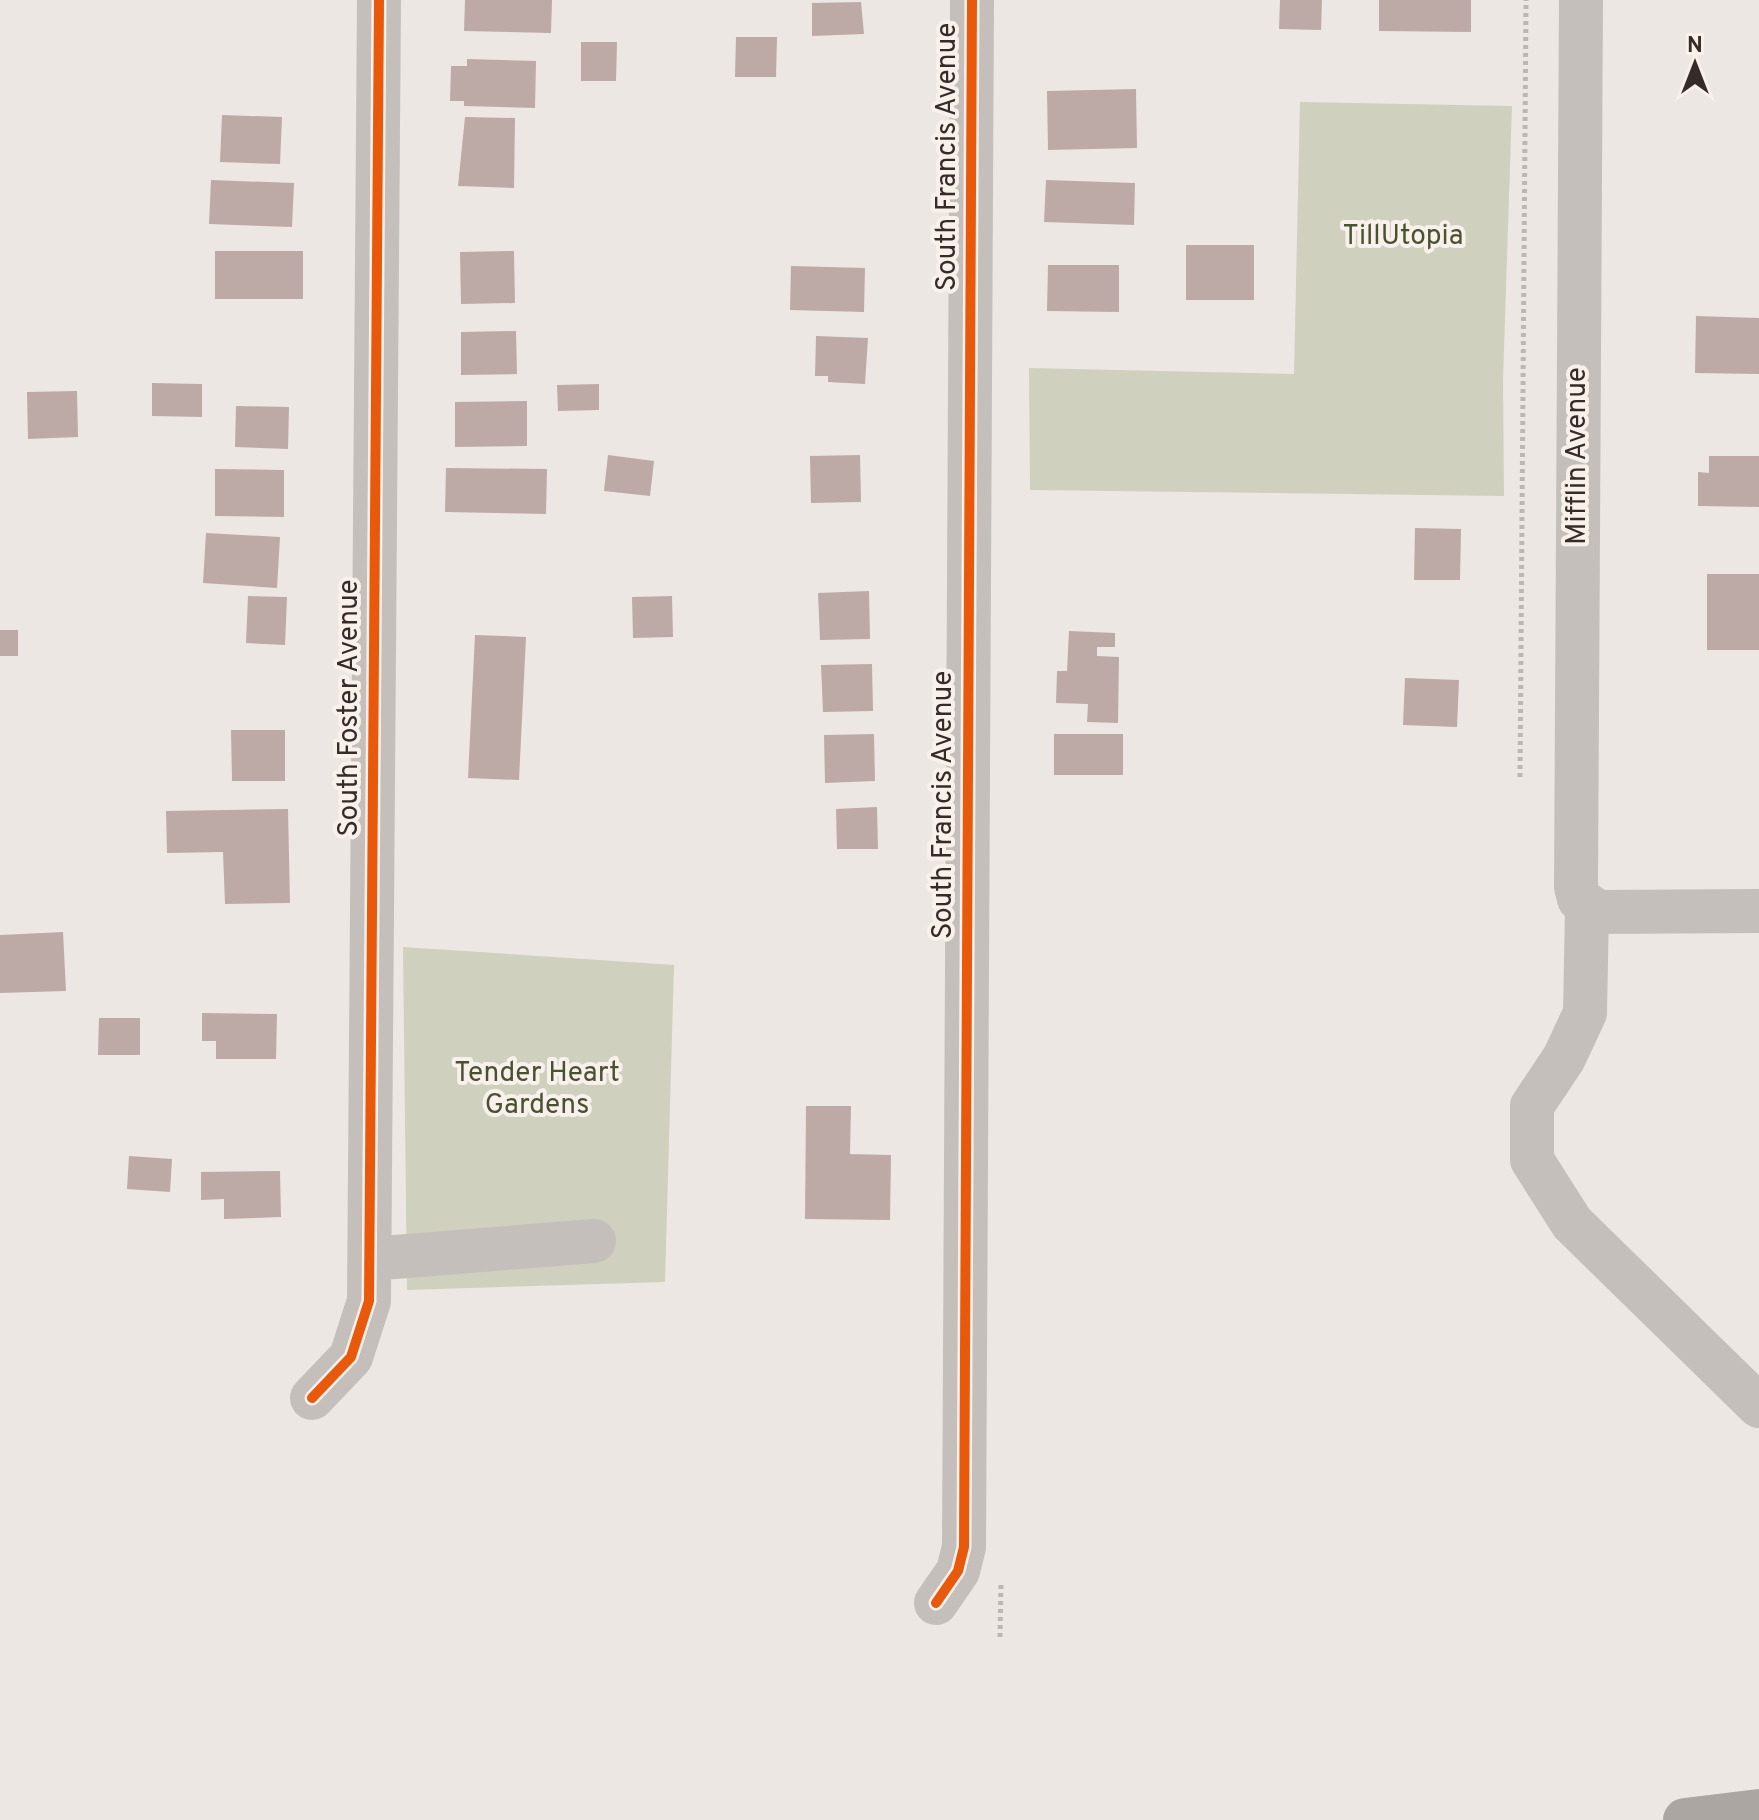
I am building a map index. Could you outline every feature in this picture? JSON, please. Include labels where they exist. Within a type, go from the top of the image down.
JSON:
[{"type":"highway","points":[[1685,1820],[1759,1811]]},
{"type":"street","name":"South Foster Avenue","points":[[312,1398],[351,1357],[369,1301],[379,0]]},
{"type":"street","name":"South Francis Avenue","points":[[936,1603],[958,1571],[964,1547],[972,0]]},
{"type":"street","name":"Mifflin Avenue","points":[[1581,0],[1576,887],[1587,908],[1585,1013],[1564,1058],[1532,1106],[1532,1160],[1572,1223],[1759,1406]]},
{"type":"street","points":[[1587,908],[1616,912],[1759,911]]},
{"type":"street","points":[[370,1259],[594,1241]]},
{"type":"path","points":[[1520,777],[1526,0]]},
{"type":"green space","name":"TillUtopia","points":[[1300,102],[1512,106],[1503,380],[1504,496],[1030,490],[1029,368],[1294,374]]},
{"type":"green space","name":"Tender Heart Gardens","points":[[403,947],[674,965],[665,1282],[407,1290]]},
{"type":"building","points":[[465,0],[552,0],[551,33],[464,31]]},
{"type":"building","points":[[1280,0],[1322,0],[1321,30],[1279,29]]},
{"type":"building","points":[[1379,0],[1471,0],[1471,32],[1379,31]]},
{"type":"building","points":[[861,2],[864,34],[812,36],[812,3]]},
{"type":"building","points":[[736,37],[777,37],[776,77],[735,77]]},
{"type":"building","points":[[581,42],[617,42],[616,81],[581,81]]},
{"type":"building","points":[[467,59],[536,61],[535,108],[464,106],[464,101],[450,101],[451,66],[467,66]]},
{"type":"building","points":[[1136,89],[1137,148],[1048,150],[1047,91]]},
{"type":"building","points":[[222,115],[282,117],[280,164],[220,162]]},
{"type":"building","points":[[465,117],[515,118],[514,188],[458,186]]},
{"type":"building","points":[[211,180],[294,183],[292,227],[209,224]]},
{"type":"building","points":[[1046,180],[1135,183],[1134,225],[1044,222]]},
{"type":"building","points":[[1186,245],[1254,245],[1254,300],[1186,300]]},
{"type":"building","points":[[215,251],[303,251],[303,299],[215,299]]},
{"type":"building","points":[[514,251],[515,303],[461,304],[460,252]]},
{"type":"building","points":[[1048,265],[1119,265],[1119,312],[1047,311]]},
{"type":"building","points":[[791,266],[865,268],[864,312],[790,310]]},
{"type":"building","points":[[1696,316],[1759,318],[1759,374],[1695,373]]},
{"type":"building","points":[[516,331],[517,374],[461,375],[461,332]]},
{"type":"building","points":[[816,336],[868,338],[865,384],[828,382],[828,376],[815,376]]},
{"type":"building","points":[[152,383],[202,384],[202,417],[152,416]]},
{"type":"building","points":[[599,384],[599,410],[558,411],[557,385]]},
{"type":"building","points":[[77,391],[78,437],[28,439],[27,392]]},
{"type":"building","points":[[527,401],[527,446],[455,447],[455,402]]},
{"type":"building","points":[[236,406],[289,407],[288,449],[235,447]]},
{"type":"building","points":[[608,455],[654,461],[650,496],[604,491]]},
{"type":"building","points":[[860,455],[861,502],[811,503],[810,456]]},
{"type":"building","points":[[1709,456],[1759,456],[1759,507],[1698,506],[1698,472],[1709,473]]},
{"type":"building","points":[[446,468],[547,469],[546,514],[445,512]]},
{"type":"building","points":[[215,469],[284,470],[284,517],[215,516]]},
{"type":"building","points":[[1415,528],[1461,529],[1460,580],[1414,580]]},
{"type":"building","points":[[206,533],[280,537],[277,588],[203,583]]},
{"type":"building","points":[[1707,574],[1759,574],[1759,650],[1707,650]]},
{"type":"building","points":[[869,591],[870,639],[820,640],[818,593]]},
{"type":"building","points":[[248,596],[287,597],[285,645],[246,643]]},
{"type":"building","points":[[672,596],[673,637],[633,638],[632,597]]},
{"type":"building","points":[[0,630],[18,630],[18,656],[0,656]]},
{"type":"building","points":[[1069,631],[1115,633],[1115,647],[1097,647],[1097,656],[1119,657],[1118,723],[1087,722],[1088,704],[1056,703],[1057,671],[1067,671]]},
{"type":"building","points":[[475,635],[526,637],[519,780],[468,778]]},
{"type":"building","points":[[872,664],[873,711],[823,712],[821,665]]},
{"type":"building","points":[[1405,678],[1459,680],[1457,727],[1403,725]]},
{"type":"building","points":[[231,730],[285,730],[285,781],[232,781]]},
{"type":"building","points":[[874,734],[875,781],[825,783],[824,735]]},
{"type":"building","points":[[1054,734],[1123,734],[1123,775],[1054,775]]},
{"type":"building","points":[[877,807],[878,849],[837,849],[836,809]]},
{"type":"building","points":[[288,809],[290,903],[225,904],[223,852],[167,853],[166,811]]},
{"type":"building","points":[[63,932],[66,991],[0,993],[0,935]]},
{"type":"building","points":[[202,1013],[277,1014],[276,1059],[216,1059],[216,1041],[202,1041]]},
{"type":"building","points":[[99,1018],[140,1018],[140,1055],[98,1055]]},
{"type":"building","points":[[806,1106],[851,1106],[850,1154],[891,1155],[890,1220],[805,1219]]},
{"type":"building","points":[[129,1156],[172,1159],[170,1192],[127,1189]]},
{"type":"building","points":[[280,1171],[281,1217],[224,1219],[224,1199],[201,1200],[201,1172]]},
{"type":"cycle path","points":[[312,1398],[351,1357],[369,1301],[379,0]]},
{"type":"cycle path","points":[[936,1603],[958,1571],[964,1547],[972,0]]}]
